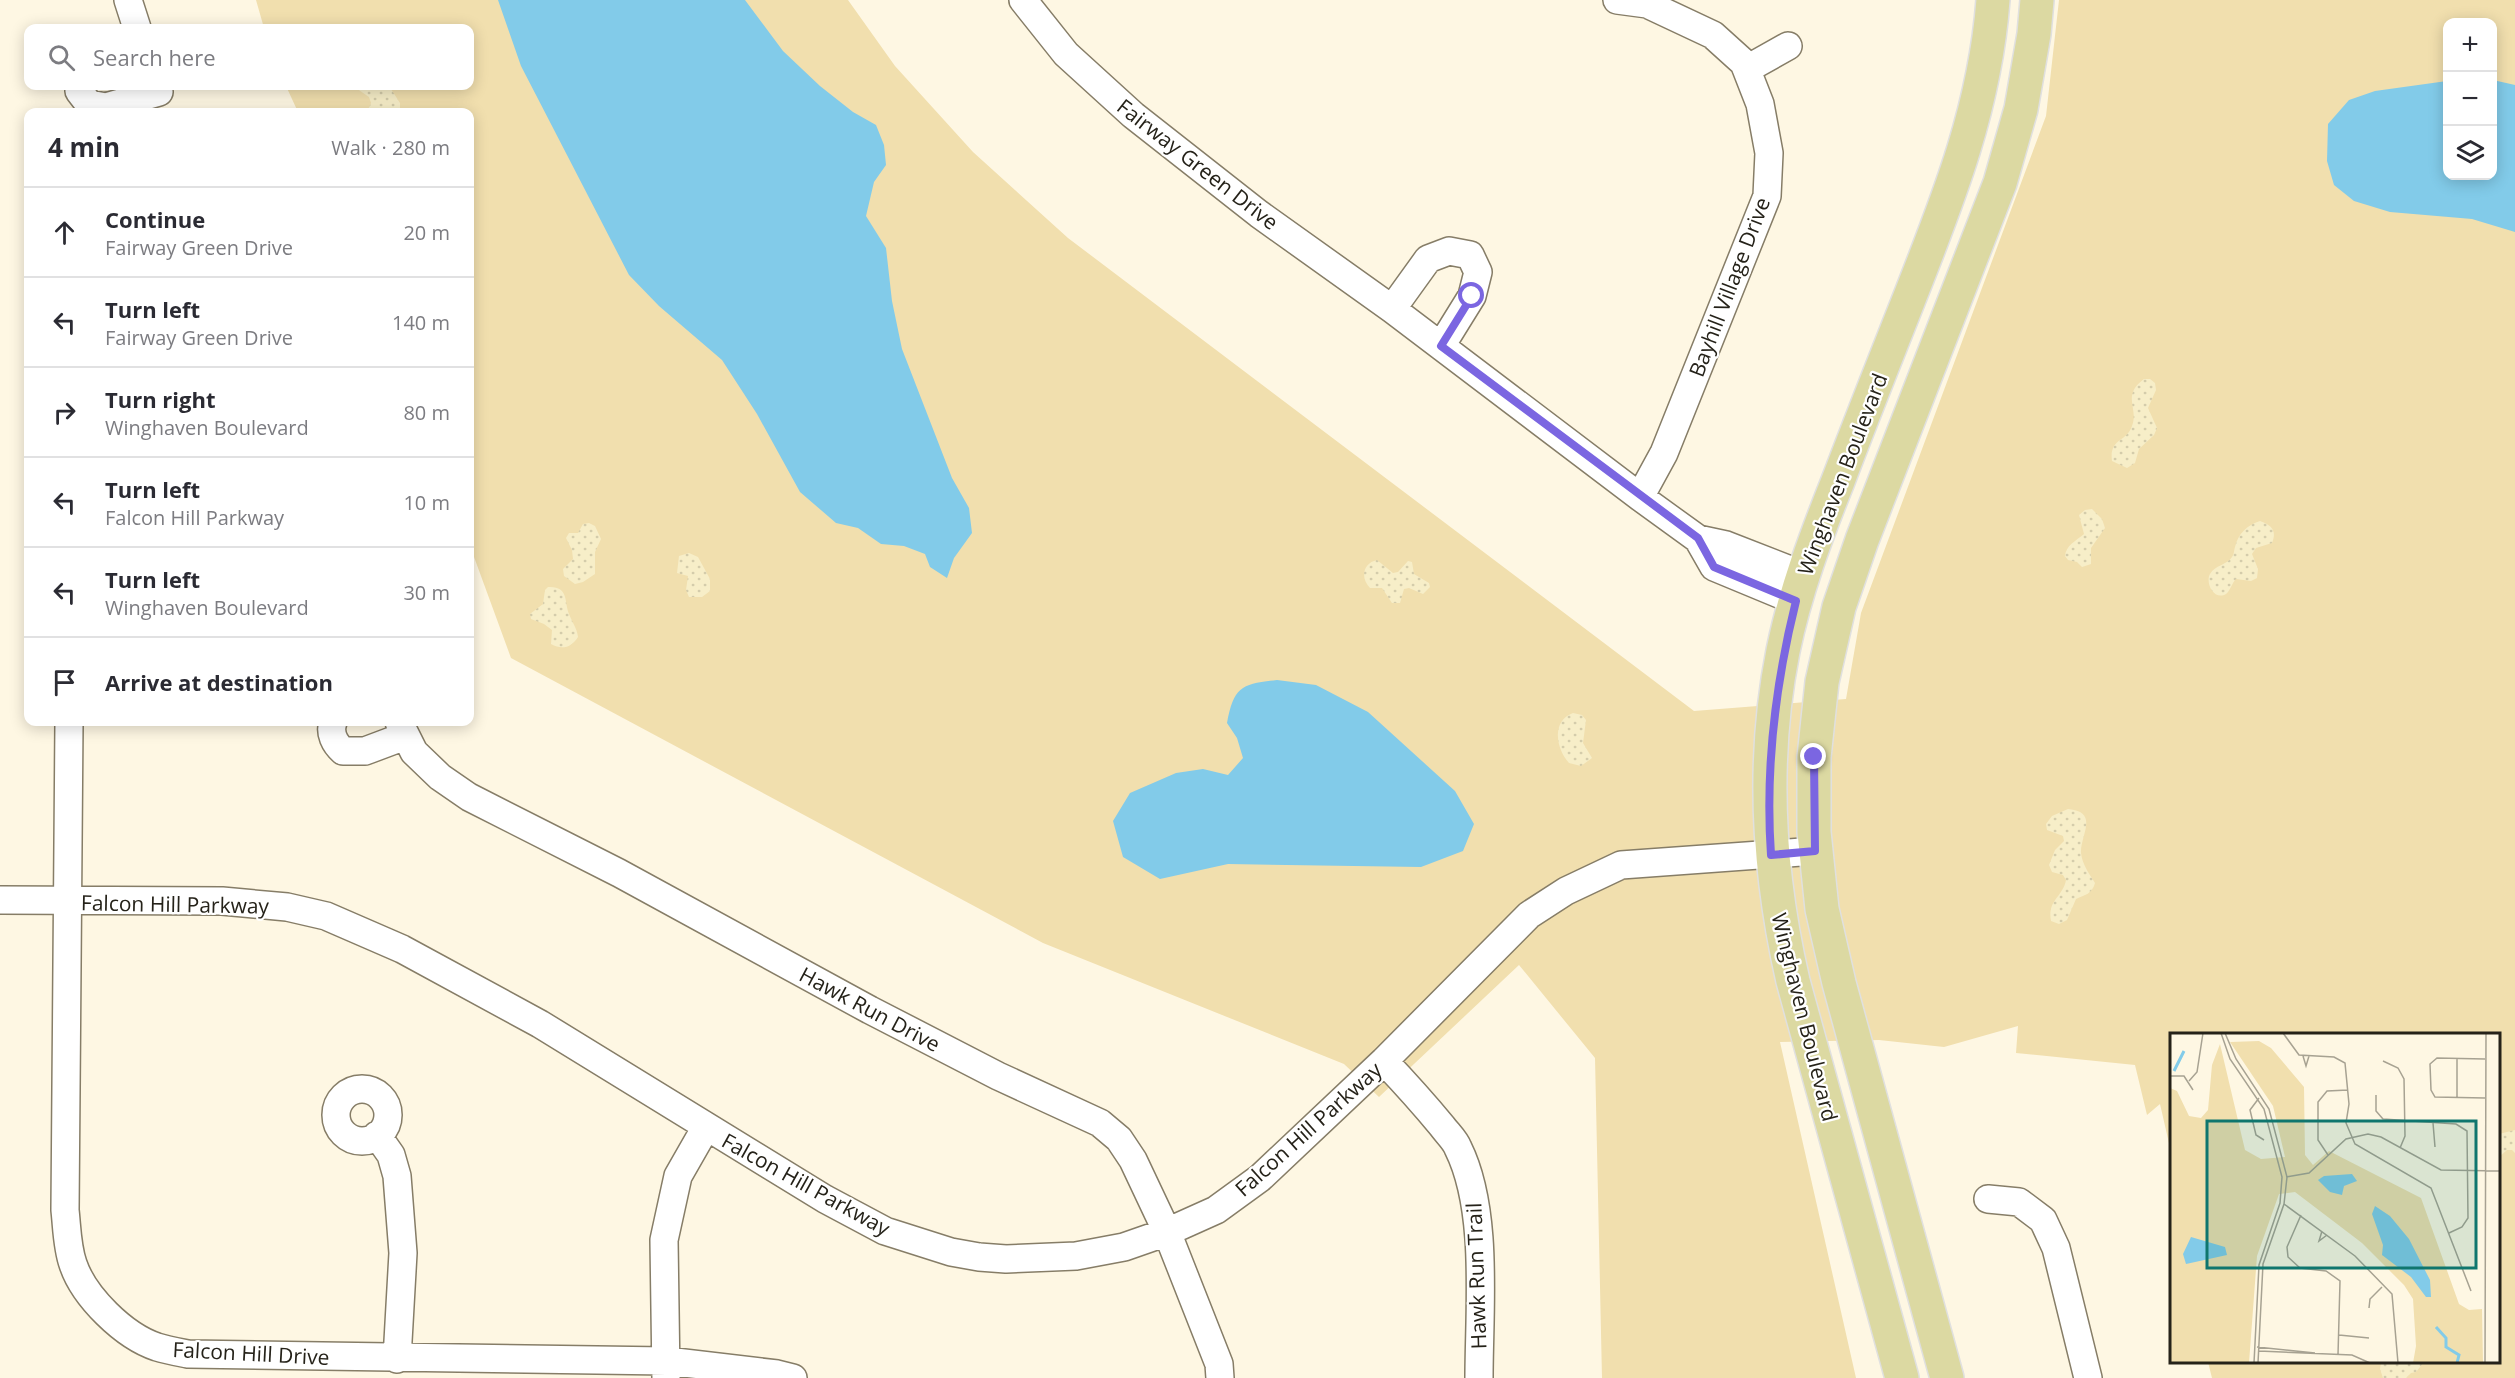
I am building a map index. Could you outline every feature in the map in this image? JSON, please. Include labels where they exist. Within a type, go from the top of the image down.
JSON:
[{"type":"main road","name":"Winghaven Boulevard","points":[[1902,1378],[1793,981],[1776,901],[1771,855],[1769,778],[1773,715],[1783,651],[1800,588],[1953,185],[1976,112],[1990,37],[1993,0]]},
{"type":"main road","name":"Winghaven Boulevard","points":[[1947,1378],[1839,983],[1822,909],[1815,851],[1814,757],[1822,682],[1839,607],[1862,540],[2000,183],[2021,109],[2034,34],[2037,0]]},
{"type":"street","points":[[128,0],[136,24]]},
{"type":"street","name":"Fairway Green Drive","points":[[1023,0],[1066,54],[1133,115],[1259,214],[1392,309],[1640,497],[1698,538],[1726,545],[1800,588]]},
{"type":"street","name":"Bayhill Village Drive","points":[[1617,0],[1647,4],[1713,35],[1747,69],[1760,104],[1769,153],[1767,196],[1664,453],[1640,497]]},
{"type":"street","points":[[1747,69],[1788,46]]},
{"type":"street","points":[[80,90],[89,104],[106,107],[161,97]]},
{"type":"street","points":[[1392,309],[1428,259],[1449,251],[1470,255],[1479,272],[1472,296],[1441,346]]},
{"type":"street","name":"Falcon Hill Drive","points":[[69,726],[65,1210],[68,1244],[73,1265],[82,1284],[104,1311],[126,1330],[155,1346],[188,1354],[397,1359],[777,1374],[792,1378]]},
{"type":"street","name":"Hawk Run Drive","points":[[332,726],[336,745],[343,751],[365,752],[402,729],[414,752],[440,777],[469,797],[619,873],[870,1010],[998,1076],[1100,1123],[1119,1138],[1133,1160],[1167,1232],[1219,1364],[1220,1378]]},
{"type":"street","name":"Falcon Hill Parkway","points":[[0,900],[222,901],[287,907],[326,916],[402,949],[540,1024],[825,1199],[885,1231],[951,1252],[1006,1259],[1076,1256],[1124,1247],[1167,1232],[1216,1210],[1260,1178],[1384,1061],[1528,915],[1566,891],[1621,865],[1815,851]]},
{"type":"street","name":"Hawk Run Trail","points":[[1384,1061],[1423,1102],[1458,1146],[1469,1175],[1476,1203],[1479,1257],[1479,1378]]},
{"type":"street","points":[[667,1370],[664,1240],[678,1176],[706,1127]]},
{"type":"street","points":[[377,1136],[391,1155],[397,1176],[403,1253],[397,1359]]},
{"type":"street","points":[[1988,1199],[2019,1202],[2043,1220],[2056,1248],[2088,1378]]},
{"type":"shaded area","points":[[256,0],[848,0],[895,66],[973,152],[1068,238],[1694,711],[1846,699],[1861,613],[2046,116],[2059,0],[2515,0],[2515,1378],[2212,1378],[2208,1363],[2500,1363],[2500,1033],[2170,1033],[2170,1148],[2160,1104],[2147,1115],[2135,1065],[2016,1053],[2018,1026],[1944,1047],[1879,1040],[1780,1042],[1856,1378],[1602,1378],[1595,1058],[1519,965],[1379,1097],[1344,1064],[1043,943],[511,658],[474,557],[474,108],[296,108],[288,90],[474,90],[474,24],[263,24]]},
{"type":"sand","points":[[359,90],[392,90],[400,103],[400,108],[369,108],[371,103],[369,97]]},
{"type":"sand","points":[[2144,379],[2150,379],[2155,383],[2156,390],[2148,408],[2157,428],[2154,435],[2139,449],[2135,463],[2127,468],[2112,461],[2113,448],[2130,431],[2134,420],[2133,391]]},
{"type":"sand","points":[[2092,509],[2102,519],[2105,528],[2091,548],[2091,564],[2082,567],[2065,556],[2069,546],[2084,534],[2079,515],[2085,510]]},
{"type":"sand","points":[[2260,521],[2268,524],[2274,535],[2272,543],[2256,548],[2252,554],[2258,569],[2257,578],[2251,581],[2236,579],[2226,594],[2222,596],[2214,593],[2209,582],[2210,574],[2232,557],[2236,542],[2244,531]]},
{"type":"sand","points":[[589,523],[595,526],[601,539],[595,552],[595,574],[575,584],[564,576],[563,569],[573,559],[572,550],[566,538],[569,533],[578,533],[583,524]]},
{"type":"sand","points":[[689,553],[698,557],[710,579],[710,591],[702,597],[689,597],[686,590],[688,576],[677,573],[679,556]]},
{"type":"sand","points":[[1377,560],[1393,573],[1398,572],[1408,561],[1412,562],[1414,574],[1429,583],[1430,587],[1423,594],[1409,588],[1404,589],[1400,603],[1392,603],[1382,588],[1370,588],[1365,580],[1364,571],[1369,564]]},
{"type":"sand","points":[[548,587],[555,587],[563,592],[577,631],[578,637],[566,647],[551,644],[552,630],[531,619],[530,614],[543,604],[545,590]]},
{"type":"sand","points":[[1573,713],[1582,715],[1586,720],[1583,743],[1592,758],[1581,766],[1569,763],[1559,743],[1561,722]]},
{"type":"sand","points":[[2068,809],[2078,811],[2086,819],[2081,853],[2095,883],[2090,892],[2076,899],[2067,920],[2059,924],[2051,921],[2050,914],[2053,903],[2062,891],[2066,880],[2063,875],[2052,872],[2049,865],[2055,850],[2064,841],[2063,836],[2047,830],[2046,824],[2052,816]]},
{"type":"sand","points":[[2515,1130],[2515,1153],[2507,1150],[2500,1156],[2500,1134]]},
{"type":"sand","points":[[2381,1363],[2423,1363],[2416,1372],[2406,1378],[2383,1378]]},
{"type":"water","points":[[498,0],[745,0],[783,51],[820,86],[853,112],[876,125],[884,145],[886,165],[874,182],[866,216],[886,248],[892,301],[902,349],[952,478],[969,508],[972,533],[954,558],[947,578],[930,567],[925,554],[904,546],[881,544],[858,528],[836,523],[800,492],[757,414],[722,360],[659,306],[629,275],[521,66]]},
{"type":"water","points":[[2497,81],[2515,85],[2515,232],[2472,219],[2390,212],[2354,201],[2334,185],[2327,161],[2328,124],[2349,100],[2375,91],[2443,82],[2443,180],[2497,180]]},
{"type":"water","points":[[1277,680],[1316,685],[1368,712],[1455,791],[1474,824],[1463,851],[1421,867],[1228,864],[1160,879],[1123,857],[1113,821],[1130,793],[1176,773],[1203,769],[1228,775],[1243,758],[1237,738],[1227,723],[1233,701],[1242,689],[1248,686]]},
{"type":"route","points":[[1472,296],[1441,346],[1640,497],[1698,538],[1714,567],[1796,601],[1783,651],[1773,715],[1769,778],[1771,855],[1815,851],[1814,757]]}]
